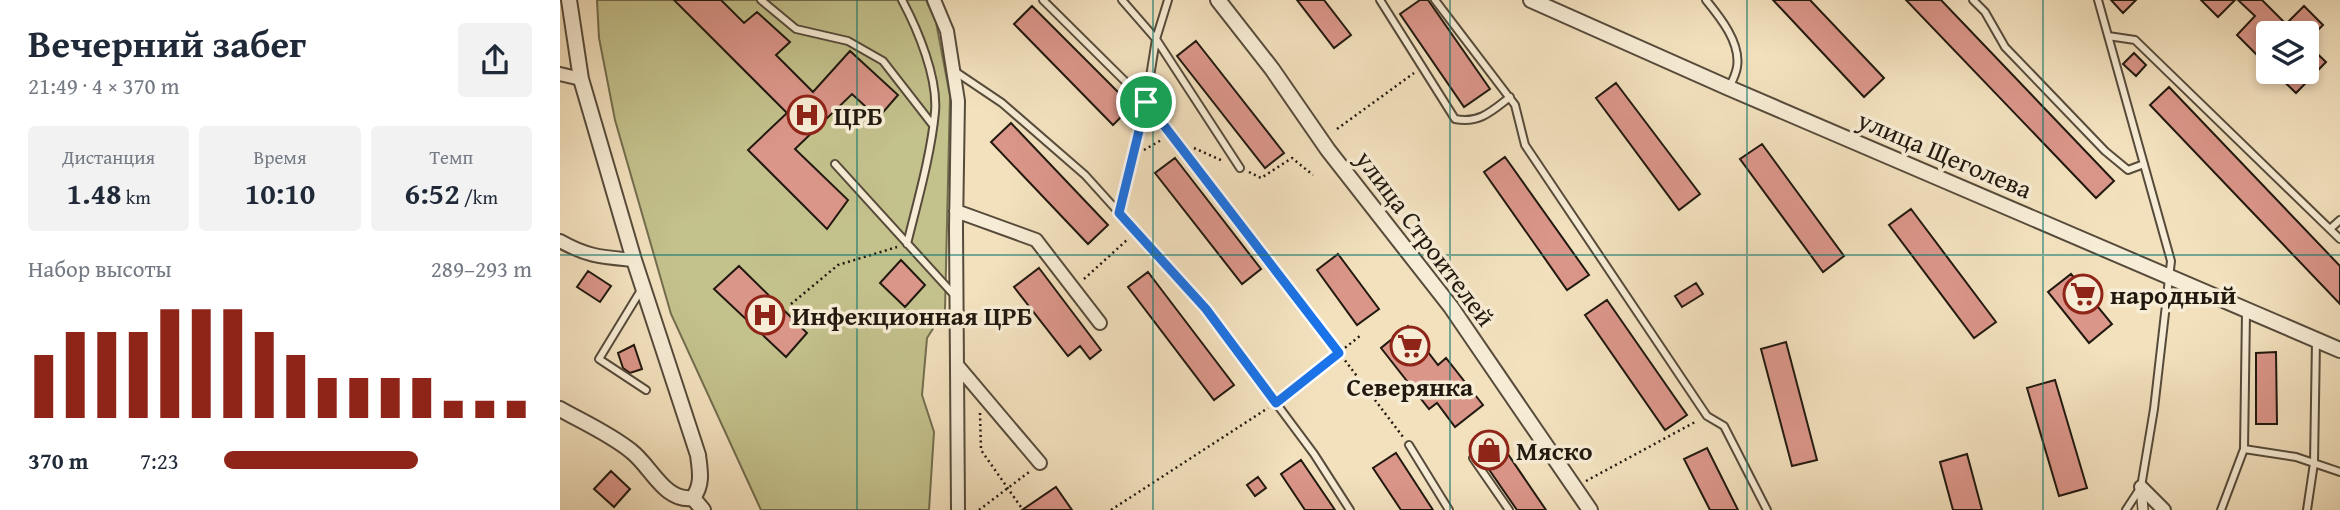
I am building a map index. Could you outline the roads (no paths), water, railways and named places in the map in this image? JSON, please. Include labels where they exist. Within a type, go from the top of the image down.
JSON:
[{"type":"street","points":[[569,0],[581,79],[634,260],[698,455],[701,480],[699,490],[693,498]]},
{"type":"street","points":[[934,0],[947,31],[958,101],[958,510]]},
{"type":"street","name":"улица Строителей","points":[[1217,0],[1272,69],[1328,150],[1451,307],[1590,510]]},
{"type":"street","name":"улица Щеголева","points":[[1531,0],[1729,88],[2340,350]]},
{"type":"street","points":[[560,74],[581,79]]},
{"type":"street","points":[[957,211],[1035,240],[1100,323]]},
{"type":"street","points":[[560,241],[581,253],[634,260]]},
{"type":"street","points":[[957,365],[1040,463]]},
{"type":"street","points":[[560,408],[631,451],[678,498],[693,498]]},
{"type":"street","points":[[2141,487],[2143,510]]},
{"type":"street","points":[[2141,487],[2164,510]]},
{"type":"street","points":[[693,498],[703,510]]},
{"type":"lane","points":[[761,0],[796,29],[848,41],[883,61],[932,124]]},
{"type":"lane","points":[[902,0],[915,25],[933,83],[935,111],[907,244]]},
{"type":"lane","points":[[1043,0],[1146,102],[1266,256]]},
{"type":"lane","points":[[1122,0],[1156,39],[1240,168]]},
{"type":"lane","points":[[1119,213],[1146,102],[1156,39],[1168,0]]},
{"type":"lane","points":[[1380,0],[1455,119],[1466,121],[1485,117],[1510,97]]},
{"type":"lane","points":[[1435,0],[1515,104],[1525,145],[1707,416],[1724,426],[1767,510]]},
{"type":"lane","points":[[1706,0],[1721,19],[1735,48],[1737,66],[1729,88]]},
{"type":"lane","points":[[1973,0],[1985,12],[2005,47],[2105,151],[2128,170],[2144,164]]},
{"type":"lane","points":[[2098,0],[2171,261],[2154,409],[2141,487],[2126,510]]},
{"type":"lane","points":[[2108,36],[2135,40],[2340,239]]},
{"type":"lane","points":[[953,70],[1002,103],[1085,175],[1206,309],[1314,454],[1350,510]]},
{"type":"lane","points":[[835,164],[957,298]]},
{"type":"lane","points":[[2330,229],[2340,220]]},
{"type":"lane","points":[[643,285],[599,359],[646,390]]},
{"type":"lane","points":[[2221,510],[2245,449],[2246,310]]},
{"type":"lane","points":[[2307,510],[2314,463],[2316,340]]},
{"type":"lane","points":[[1409,445],[1450,510]]},
{"type":"lane","points":[[2245,449],[2296,457],[2340,472]]},
{"type":"lane","points":[[1473,458],[1509,510]]},
{"type":"place","name":"ЦРБ","points":[[807,115]]},
{"type":"place","name":"народный","points":[[2083,294]]},
{"type":"place","name":"Инфекционная ЦРБ","points":[[765,315]]},
{"type":"place","name":"Северянка","points":[[1410,346]]},
{"type":"place","name":"Мяско","points":[[1489,450]]}]
